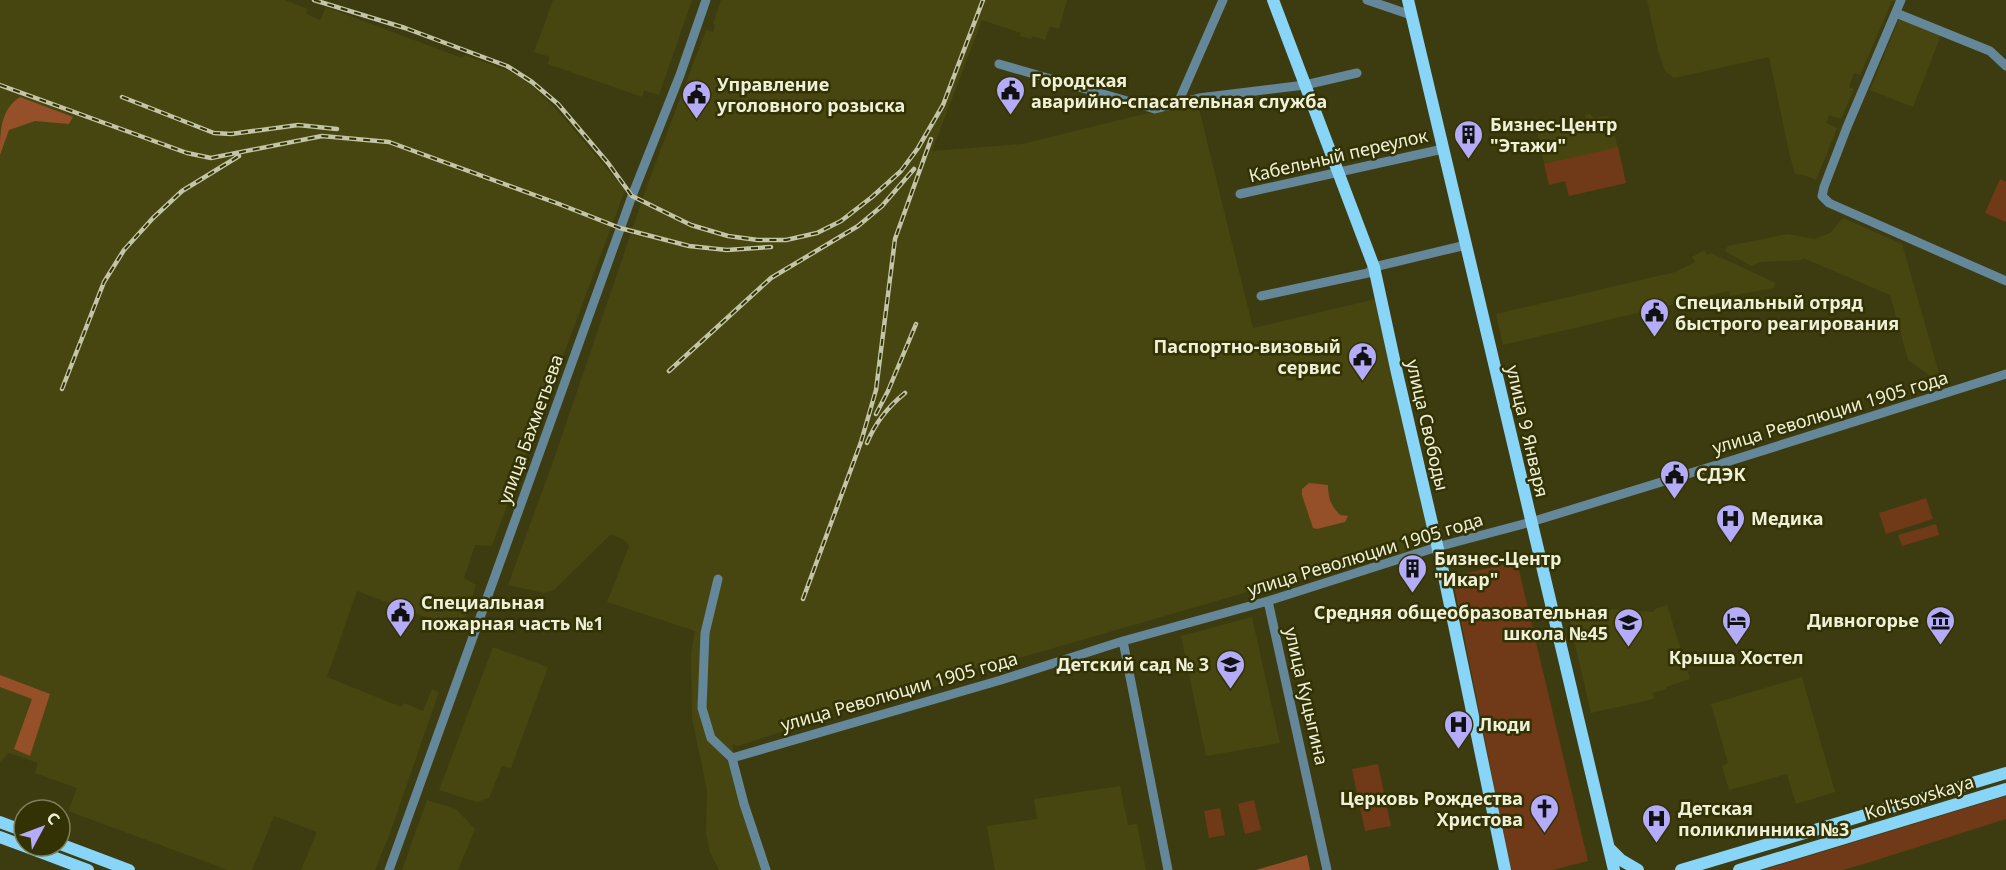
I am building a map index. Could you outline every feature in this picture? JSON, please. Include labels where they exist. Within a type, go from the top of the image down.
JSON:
[{"type":"main road","name":"улица Свободы","points":[[1273,0],[1374,267],[1437,547],[1505,870]]},
{"type":"main road","name":"улица 9 Января","points":[[1408,0],[1614,870]]},
{"type":"main road","points":[[1680,870],[2006,773]]},
{"type":"main road","name":"Kol'tsovskaya","points":[[1739,870],[2006,789]]},
{"type":"main road","points":[[1931,795],[1930,804],[1936,812]]},
{"type":"main road","points":[[1608,847],[1638,870]]},
{"type":"main road","points":[[72,849],[129,870]]},
{"type":"main road","points":[[56,858],[88,870]]},
{"type":"street","name":"улица Бахметьева","points":[[389,870],[624,218],[680,75],[706,0]]},
{"type":"street","points":[[1178,103],[1223,0]]},
{"type":"street","points":[[1367,0],[1411,15]]},
{"type":"street","points":[[1901,0],[1847,127],[1822,196],[1829,203],[2006,281]]},
{"type":"street","points":[[1896,13],[1990,51],[2006,66]]},
{"type":"street","points":[[999,64],[1155,109],[1199,98],[1305,85],[1357,73]]},
{"type":"street","name":"Кабельный переулок","points":[[1240,194],[1443,149]]},
{"type":"street","points":[[1261,296],[1368,273],[1374,267],[1466,245]]},
{"type":"street","name":"улица Революции 1905 года","points":[[732,758],[1001,680],[1123,641],[1268,601],[1437,547],[1531,522],[2006,374]]},
{"type":"street","points":[[718,579],[705,633],[702,708],[711,738],[732,758],[744,804],[766,870]]},
{"type":"street","name":"улица Куцыгина","points":[[1268,601],[1327,870]]},
{"type":"street","points":[[1123,641],[1168,870]]},
{"type":"shaded area","points":[[0,0],[285,0],[308,9],[306,14],[320,20],[326,7],[462,58],[465,55],[509,71],[528,82],[557,110],[625,190],[492,546],[475,545],[464,578],[476,585],[461,630],[357,591],[327,677],[401,707],[404,703],[423,711],[432,689],[439,692],[375,870],[301,870],[317,832],[274,816],[252,870],[228,870],[72,812],[72,801],[77,788],[35,773],[38,763],[9,753],[0,762]]},
{"type":"shaded area","points":[[553,0],[692,0],[659,95],[644,90],[642,97],[548,64],[550,57],[534,52]]},
{"type":"shaded area","points":[[721,0],[1067,0],[1059,29],[1050,26],[1045,40],[1032,36],[1031,39],[1020,36],[1021,33],[982,20],[932,151],[1022,144],[1197,101],[1253,328],[1380,298],[1429,529],[1423,542],[1414,550],[1293,579],[1026,656],[947,675],[949,683],[844,711],[843,707],[815,714],[817,719],[805,724],[738,746],[732,744],[762,870],[719,870],[710,852],[706,832],[707,790],[692,718],[691,653],[695,631],[607,602],[629,546],[626,541],[611,534],[554,590],[544,593],[508,585],[554,459],[647,186],[706,30],[713,32],[715,25],[713,24]]},
{"type":"shaded area","points":[[1647,0],[1896,0],[1896,2],[1892,1],[1860,75],[1854,73],[1849,87],[1854,89],[1841,119],[1829,115],[1826,123],[1837,128],[1816,180],[1795,174],[1769,57],[1674,78],[1665,71]]},
{"type":"shaded area","points":[[1899,19],[1941,35],[1913,107],[1870,90]]},
{"type":"shaded area","points":[[20,97],[73,117],[69,124],[35,121],[9,130],[0,155],[2,122],[8,108]]},
{"type":"shaded area","points":[[1590,114],[1594,118],[1608,116],[1626,183],[1569,196],[1565,181],[1549,185],[1535,122],[1553,118],[1554,122],[1558,121],[1563,125],[1586,120],[1585,115]]},
{"type":"shaded area","points":[[1618,147],[1626,183],[1569,196],[1565,181],[1549,185],[1544,164]]},
{"type":"shaded area","points":[[2000,179],[2006,182],[2006,222],[1985,213]]},
{"type":"shaded area","points":[[1843,218],[1902,244],[1939,373],[1930,376],[1908,360],[1890,295],[1803,258],[1801,260],[1761,262],[1751,266],[1725,251],[1728,246],[1787,234],[1814,239],[1830,233]]},
{"type":"shaded area","points":[[1704,250],[1707,255],[1711,253],[1776,283],[1773,288],[1730,296],[1729,291],[1503,345],[1496,314],[1675,272],[1695,262],[1692,257]]},
{"type":"shaded area","points":[[1309,483],[1328,485],[1332,505],[1340,515],[1348,516],[1345,522],[1313,528],[1302,495],[1302,489]]},
{"type":"shaded area","points":[[1926,498],[1933,519],[1886,534],[1879,513]]},
{"type":"shaded area","points":[[1936,524],[1939,535],[1902,546],[1898,535]]},
{"type":"shaded area","points":[[1517,562],[1588,861],[1553,870],[1511,870],[1452,576]]},
{"type":"shaded area","name":"Средняя общеобразовательная школа №45","points":[[1667,605],[1690,679],[1653,693],[1654,699],[1591,713],[1569,618],[1614,609],[1653,612]]},
{"type":"shaded area","name":"Детский сад № 3","points":[[1252,617],[1280,743],[1206,756],[1181,636]]},
{"type":"shaded area","points":[[493,647],[548,667],[511,768],[502,766],[489,798],[477,802],[439,790]]},
{"type":"shaded area","points":[[0,675],[50,694],[30,756],[14,749],[32,699],[0,687]]},
{"type":"shaded area","points":[[1802,677],[1835,792],[1796,804],[1787,774],[1729,790],[1722,766],[1728,763],[1711,704]]},
{"type":"shaded area","points":[[1378,764],[1391,826],[1365,831],[1352,769]]},
{"type":"shaded area","points":[[1120,786],[1128,825],[1137,824],[1146,870],[995,870],[987,826],[1037,819],[1034,799]]},
{"type":"shaded area","points":[[2006,796],[2006,819],[1864,864],[1843,870],[1763,870]]},
{"type":"shaded area","points":[[427,800],[456,809],[475,829],[458,870],[402,870]]},
{"type":"shaded area","points":[[1254,800],[1261,830],[1245,834],[1238,804]]},
{"type":"shaded area","points":[[1220,808],[1225,835],[1209,838],[1204,811]]},
{"type":"shaded area","points":[[1307,855],[1310,870],[1256,870]]},
{"type":"railway","points":[[314,0],[405,28],[507,66],[532,82],[558,104],[608,163],[632,196],[691,225],[728,236],[758,240],[786,240],[817,233],[841,221],[901,171],[918,148],[943,105],[983,0]]},
{"type":"railway","points":[[0,85],[187,153],[211,158],[322,136],[389,142],[620,228],[689,246],[727,250],[771,247]]},
{"type":"railway","points":[[122,97],[214,133],[231,134],[298,125],[337,129]]},
{"type":"railway","points":[[803,599],[861,442],[876,390],[895,239],[931,139]]},
{"type":"railway","points":[[62,389],[104,282],[124,250],[182,191],[239,156]]},
{"type":"railway","points":[[669,371],[771,278],[858,226],[882,206],[914,169]]},
{"type":"railway","points":[[876,414],[916,324]]},
{"type":"railway","points":[[867,443],[883,415],[905,393]]},
{"type":"place","name":"Городская аварийно-спасательная служба","points":[[1010,116]]},
{"type":"place","name":"Управление уголовного розыска","points":[[696,120]]},
{"type":"place","name":"Бизнес-Центр \"Этажи\"","points":[[1469,160]]},
{"type":"place","name":"Специальный отряд быстрого реагирования","points":[[1654,338]]},
{"type":"place","name":"Паспортно-визовый сервис","points":[[1362,382]]},
{"type":"place","name":"СДЭК","points":[[1675,500]]},
{"type":"place","name":"Медика","points":[[1730,544]]},
{"type":"place","name":"Бизнес-Центр \"Икар\"","points":[[1413,594]]},
{"type":"place","name":"Специальная пожарная часть №1","points":[[400,638]]},
{"type":"place","name":"Крыша Хостел","points":[[1736,646]]},
{"type":"place","name":"Дивногорье","points":[[1940,646]]},
{"type":"place","name":"Средняя общеобразовательная школа №45","points":[[1629,648]]},
{"type":"place","name":"Детский сад № 3","points":[[1230,690]]},
{"type":"place","name":"Люди","points":[[1458,750]]},
{"type":"place","name":"Церковь Рождества Христова","points":[[1544,834]]},
{"type":"place","name":"Детская поликлинника №3","points":[[1657,844]]}]
